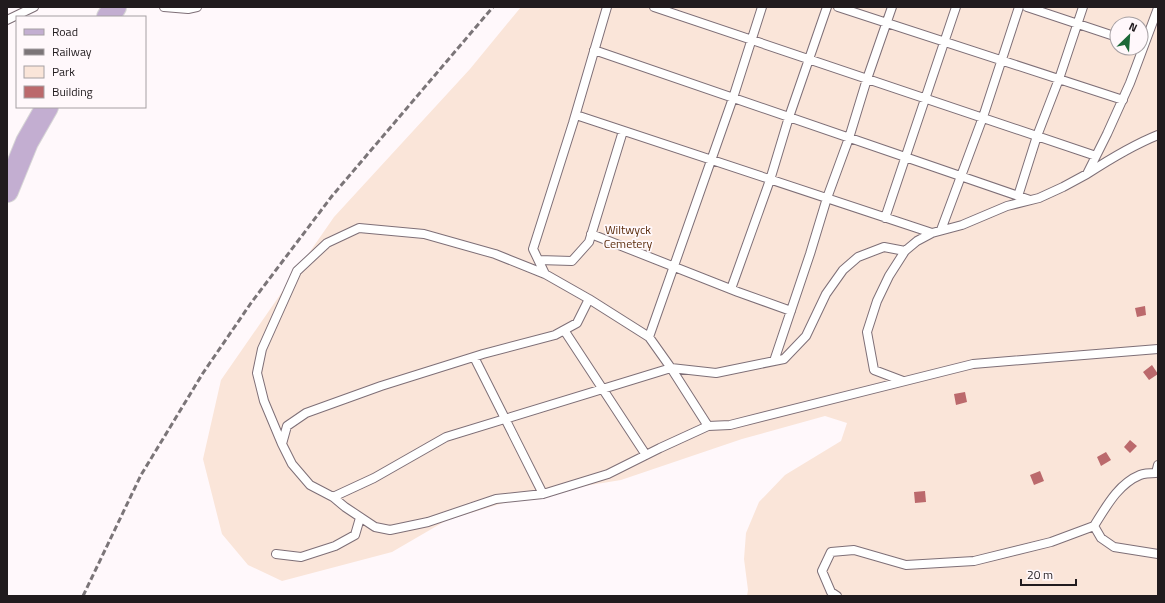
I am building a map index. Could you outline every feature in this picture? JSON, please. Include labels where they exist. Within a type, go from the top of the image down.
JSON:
[{"type":"main road","points":[[7,191],[16,161],[46,108]]},
{"type":"lane","points":[[7,20],[34,7]]},
{"type":"lane","points":[[164,7],[188,9],[197,7]]},
{"type":"lane","points":[[546,274],[534,249],[576,115],[607,7]]},
{"type":"lane","points":[[654,7],[1096,156]]},
{"type":"lane","points":[[649,337],[712,160],[762,7]]},
{"type":"lane","points":[[731,289],[770,180],[789,118],[827,7]]},
{"type":"lane","points":[[838,7],[1122,100]]},
{"type":"lane","points":[[774,361],[827,198],[849,138],[867,79],[892,7]]},
{"type":"lane","points":[[885,218],[956,7]]},
{"type":"lane","points":[[941,230],[962,177],[983,117],[1019,7]]},
{"type":"lane","points":[[1027,7],[1109,34]]},
{"type":"lane","points":[[1018,196],[1037,136],[1059,79],[1083,7]]},
{"type":"lane","points":[[1149,30],[1158,8]]},
{"type":"lane","points":[[594,50],[1031,200]]},
{"type":"lane","points":[[1087,174],[1122,100],[1139,56]]},
{"type":"lane","points":[[576,115],[932,233]]},
{"type":"lane","points":[[539,260],[572,261],[589,242],[623,131]]},
{"type":"lane","points":[[903,381],[874,370],[867,332],[877,301],[889,276],[905,251],[917,241],[932,233],[962,225],[1007,206],[1039,198],[1057,190],[1087,174],[1114,156],[1158,134]]},
{"type":"lane","points":[[708,426],[671,368],[649,337],[546,274],[488,252],[424,234],[359,228],[327,242],[297,271],[262,349],[257,373],[264,401],[292,464],[310,485],[333,497],[344,507],[375,527],[390,530],[428,522],[496,499],[543,494],[608,474],[708,426],[730,425],[973,364],[1158,349]]},
{"type":"lane","points":[[591,234],[791,311]]},
{"type":"lane","points":[[333,497],[374,478],[446,437],[602,389],[671,368],[716,373],[784,359],[806,336],[826,294],[843,270],[858,257],[884,247],[905,251]]},
{"type":"lane","points":[[282,444],[287,426],[306,413],[381,386],[474,357],[555,335],[577,323],[589,299]]},
{"type":"lane","points":[[564,330],[646,455]]},
{"type":"lane","points":[[474,357],[543,494]]},
{"type":"lane","points":[[837,596],[831,592],[822,571],[831,552],[854,550],[906,565],[974,561],[1051,542],[1094,526],[1106,505],[1122,487],[1141,475],[1157,470]]},
{"type":"lane","points":[[276,554],[301,557],[335,546],[355,536],[360,518]]},
{"type":"lane","points":[[1094,526],[1101,538],[1114,547],[1158,554]]},
{"type":"green space","name":"Wiltwyck Cemetery","points":[[521,7],[1158,7],[1158,596],[747,596],[748,590],[744,559],[746,533],[759,502],[785,475],[841,441],[847,423],[825,416],[742,439],[621,480],[517,499],[447,520],[392,552],[282,581],[248,565],[222,534],[203,459],[221,380],[334,217],[470,69]]},
{"type":"building","points":[[1145,306],[1146,315],[1137,317],[1135,308]]},
{"type":"building","points":[[1152,365],[1158,374],[1149,380],[1143,372]]},
{"type":"building","points":[[965,392],[967,402],[956,405],[954,394]]},
{"type":"building","points":[[1130,440],[1137,446],[1130,453],[1124,447]]},
{"type":"building","points":[[1106,452],[1111,460],[1101,466],[1097,457]]},
{"type":"building","points":[[1040,471],[1044,481],[1034,485],[1030,475]]},
{"type":"building","points":[[925,491],[926,502],[915,503],[914,492]]},
{"type":"railway","points":[[83,596],[141,475],[203,373],[251,303],[332,196],[493,7]]}]
